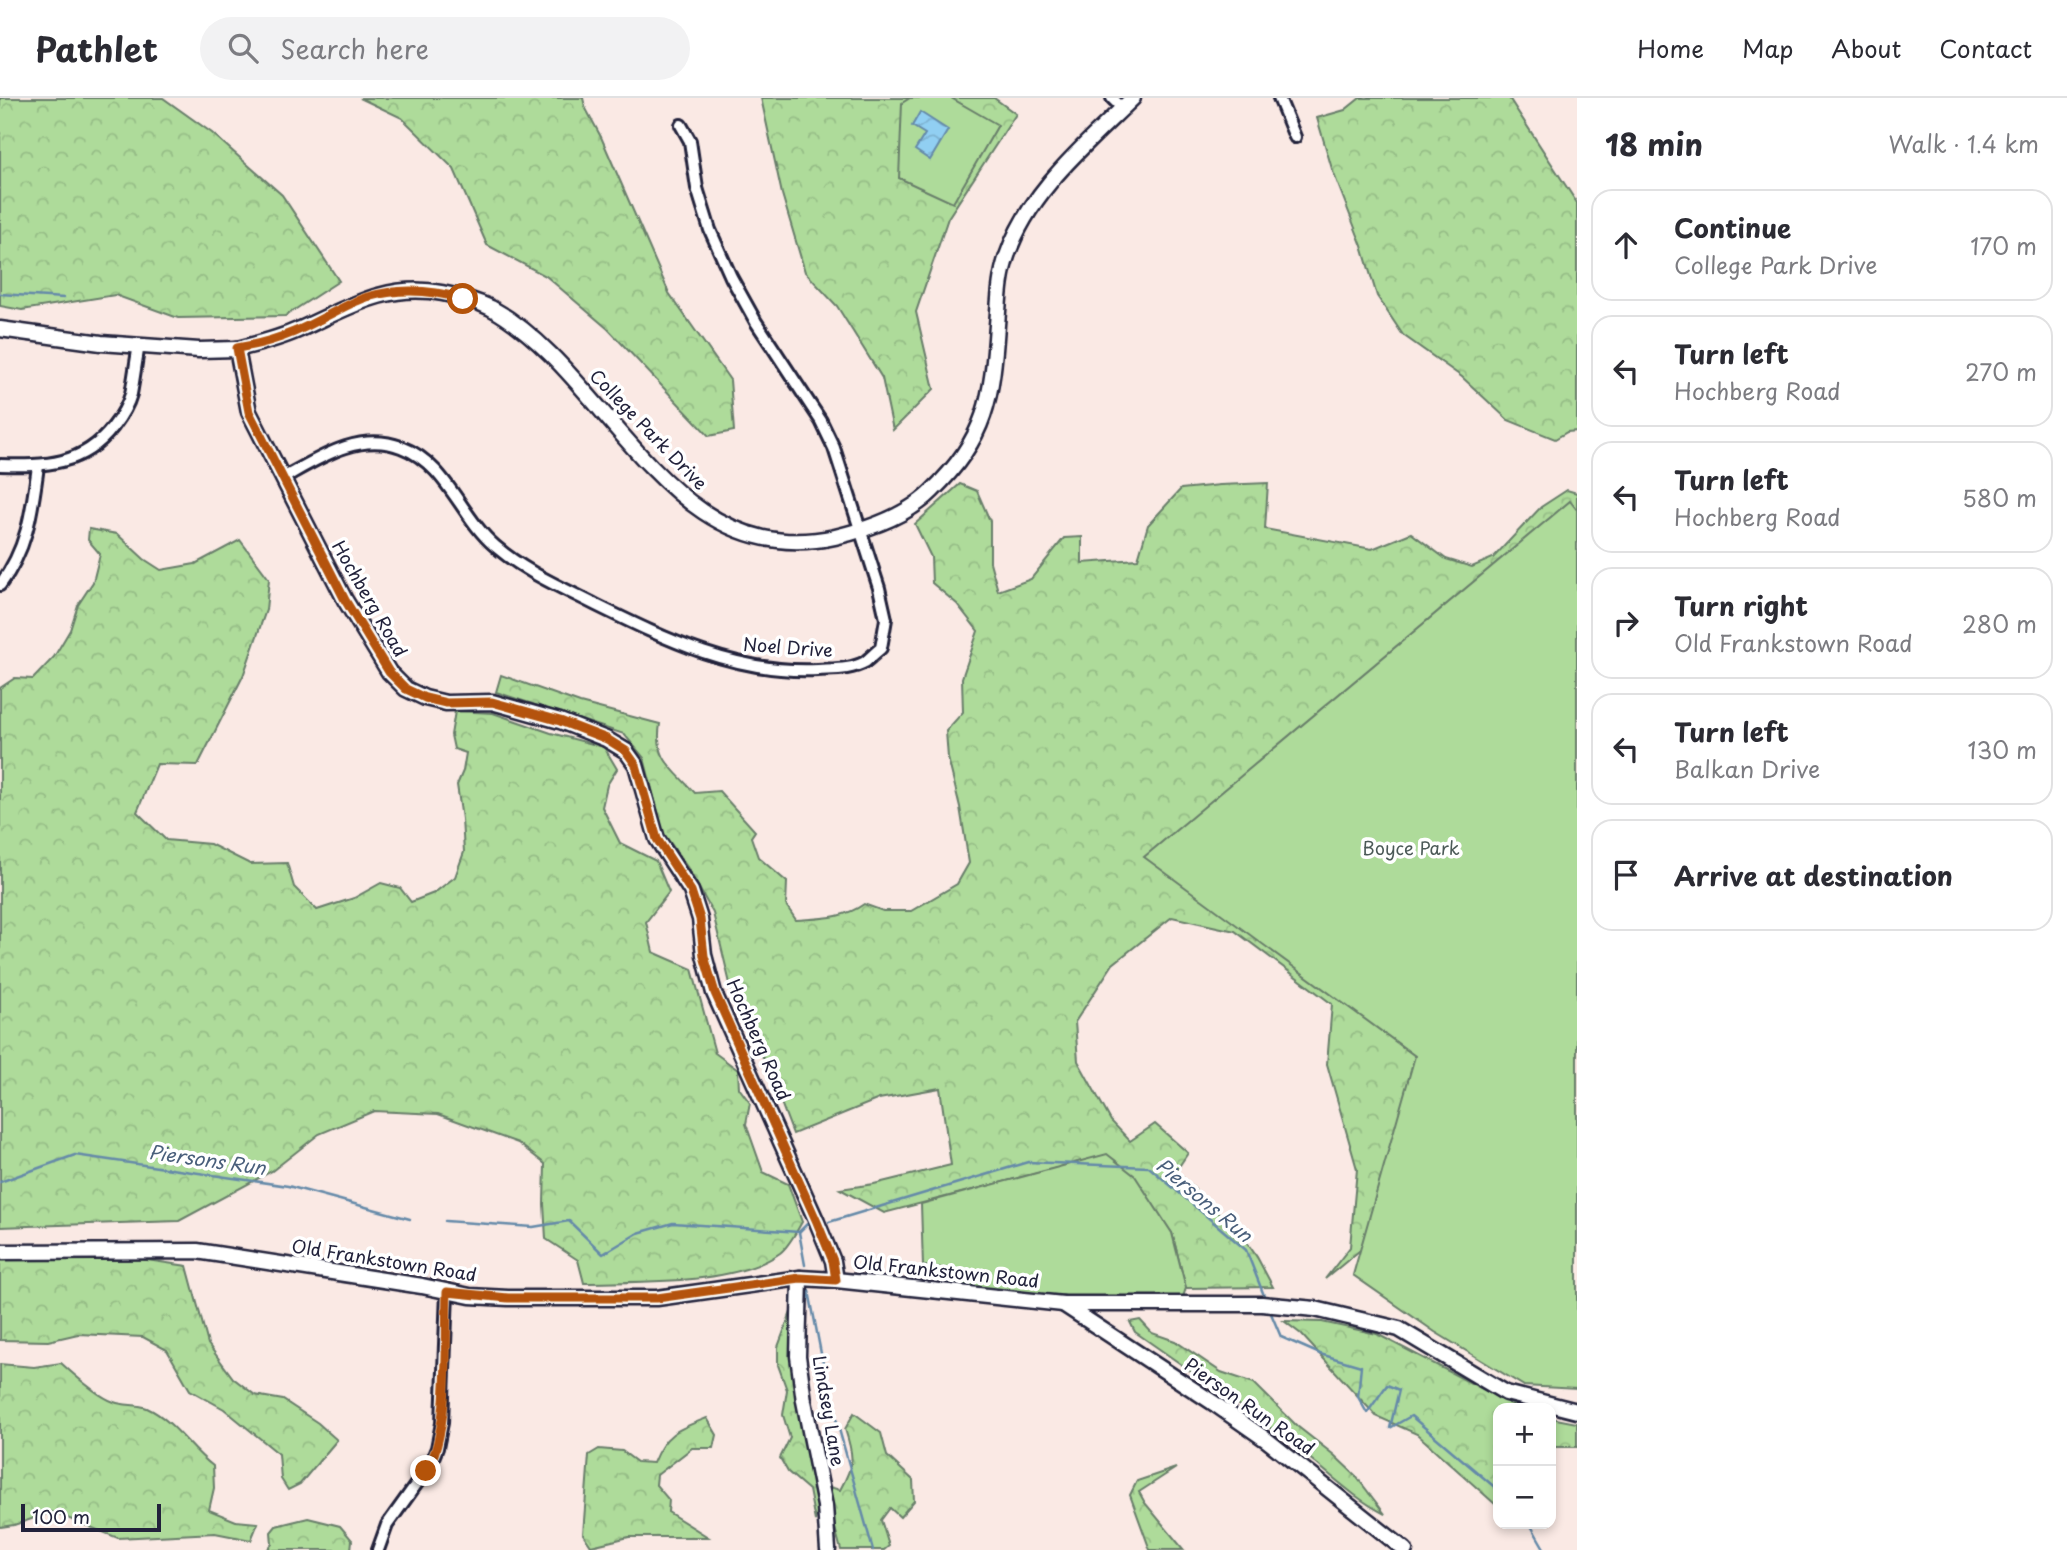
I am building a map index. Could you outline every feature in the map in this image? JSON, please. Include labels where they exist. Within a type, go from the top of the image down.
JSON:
[{"type":"street","points":[[1279,98],[1295,137]]},
{"type":"street","name":"College Park Drive","points":[[237,348],[295,332],[367,298],[404,291],[442,292],[488,306],[527,332],[649,465],[677,492],[707,515],[749,533],[785,539],[824,539],[860,531],[899,515],[929,494],[955,468],[967,451],[987,410],[992,383],[1000,284],[1016,233],[1047,184],[1122,102]]},
{"type":"street","name":"Noel Drive","points":[[283,478],[324,455],[365,441],[387,443],[403,448],[435,468],[492,544],[516,563],[660,636],[720,659],[752,666],[806,671],[848,669],[865,662],[881,648],[886,619],[879,588],[834,448],[821,421],[756,322],[731,277],[715,242],[697,188],[690,141],[681,125]]},
{"type":"street","points":[[0,329],[199,350],[237,348]]},
{"type":"street","points":[[0,465],[38,466],[79,456],[103,440],[118,421],[130,397],[139,345]]},
{"type":"street","name":"Hochberg Road","points":[[237,348],[249,412],[345,600],[389,672],[406,689],[425,698],[446,703],[492,702],[560,721],[607,739],[626,751],[636,765],[657,839],[691,891],[700,919],[704,956],[715,993],[817,1222],[833,1261],[836,1280]]},
{"type":"street","points":[[0,585],[18,555],[30,524],[38,466]]},
{"type":"street","name":"Old Frankstown Road","points":[[0,1252],[197,1251],[447,1292],[508,1298],[657,1298],[800,1278],[1063,1304],[1268,1304],[1315,1309],[1399,1329],[1506,1393],[1577,1411]]},
{"type":"street","name":"Lindsey Lane","points":[[800,1278],[798,1356],[825,1506],[828,1550]]},
{"type":"street","points":[[378,1550],[387,1525],[430,1465],[437,1448],[442,1423],[447,1292]]},
{"type":"street","name":"Pierson Run Road","points":[[1063,1304],[1268,1441],[1405,1550]]},
{"type":"green space","points":[[0,98],[163,98],[212,133],[282,195],[339,281],[285,316],[178,318],[115,295],[22,310],[0,306]]},
{"type":"green space","points":[[360,98],[583,98],[669,293],[730,380],[734,431],[709,436],[608,329],[546,276],[487,245],[454,169],[402,118]]},
{"type":"green space","points":[[761,98],[994,98],[1016,114],[948,218],[916,312],[934,389],[893,430],[882,378],[837,306],[805,272],[782,194]]},
{"type":"green space","points":[[910,98],[951,98],[998,125],[953,203],[899,178],[902,103]]},
{"type":"green space","points":[[1360,98],[1509,98],[1577,203],[1577,431],[1567,432],[1555,439],[1508,420],[1462,377],[1403,335],[1377,296],[1317,118],[1345,110]]},
{"type":"green space","points":[[1268,483],[1265,529],[1372,549],[1411,533],[1446,559],[1472,567],[1493,558],[1541,507],[1567,490],[1577,493],[1577,620],[1460,1168],[1325,1279],[1350,1247],[1357,1169],[1327,1064],[1332,1004],[1235,931],[1172,917],[1113,964],[1075,1022],[1078,1061],[1111,1121],[1130,1141],[1155,1124],[1188,1153],[1176,1171],[1243,1237],[1273,1287],[1186,1288],[1172,1233],[1107,1155],[884,1213],[840,1189],[874,1184],[951,1165],[940,1088],[879,1099],[793,1134],[767,1066],[732,992],[713,913],[689,870],[663,832],[644,758],[624,734],[496,692],[501,675],[580,703],[660,724],[660,746],[673,770],[695,793],[719,791],[755,831],[751,837],[758,857],[787,882],[786,905],[796,920],[840,915],[864,904],[883,911],[911,911],[957,884],[969,863],[960,807],[948,758],[946,731],[963,712],[962,678],[978,631],[957,604],[932,583],[931,557],[915,524],[960,484],[977,491],[990,521],[990,562],[998,591],[1031,579],[1064,538],[1082,537],[1082,563],[1138,559],[1148,525],[1181,489]]},
{"type":"green space","name":"Boyce Park","points":[[1570,501],[1577,510],[1577,1389],[1524,1386],[1435,1332],[1353,1275],[1415,1056],[1144,857]]},
{"type":"green space","points":[[89,529],[117,534],[144,559],[161,570],[195,564],[240,540],[269,579],[266,610],[243,676],[198,765],[157,764],[137,812],[166,840],[210,844],[250,864],[287,863],[294,887],[317,910],[354,898],[381,883],[400,888],[411,902],[434,893],[455,877],[464,852],[457,785],[466,753],[454,749],[451,735],[455,711],[493,713],[551,733],[604,747],[617,769],[607,785],[602,807],[620,843],[656,861],[669,892],[646,922],[653,952],[692,969],[715,1053],[738,1070],[739,1088],[750,1103],[746,1124],[763,1172],[788,1184],[802,1222],[780,1253],[761,1264],[713,1276],[686,1280],[584,1283],[578,1260],[546,1239],[545,1164],[518,1143],[438,1114],[374,1111],[319,1134],[272,1171],[179,1221],[0,1227],[0,688],[15,678],[33,679],[54,657],[70,630],[78,605],[93,582],[100,554],[88,540]]},
{"type":"green space","points":[[1107,1154],[1135,1176],[1172,1233],[1186,1288],[1182,1300],[1064,1300],[949,1286],[951,1269],[923,1266],[921,1204]]},
{"type":"green space","points":[[140,1259],[187,1266],[208,1344],[233,1378],[255,1395],[283,1400],[318,1423],[337,1440],[300,1484],[288,1490],[281,1479],[279,1454],[224,1409],[190,1390],[167,1350],[143,1337],[78,1334],[48,1341],[0,1340],[0,1260]]},
{"type":"green space","points":[[791,1312],[820,1502],[815,1521],[809,1490],[788,1472],[780,1458],[790,1438],[783,1415],[787,1390],[778,1365],[778,1347]]},
{"type":"green space","points":[[1140,1320],[1152,1333],[1175,1341],[1221,1372],[1254,1383],[1297,1426],[1355,1475],[1385,1514],[1340,1484],[1278,1434],[1135,1332],[1130,1322]]},
{"type":"green space","points":[[1284,1321],[1322,1322],[1377,1334],[1509,1403],[1493,1403],[1493,1502],[1417,1434],[1376,1416],[1301,1334]]},
{"type":"green space","points":[[61,1363],[86,1385],[108,1399],[147,1408],[174,1427],[213,1466],[214,1488],[209,1510],[236,1521],[258,1523],[251,1540],[215,1533],[118,1538],[52,1512],[0,1527],[0,1364],[34,1367]]},
{"type":"green space","points":[[854,1413],[881,1433],[887,1456],[913,1480],[914,1501],[900,1517],[890,1508],[881,1520],[889,1546],[884,1550],[841,1550],[832,1517],[830,1487],[840,1490],[851,1466],[845,1429]]},
{"type":"green space","points":[[707,1418],[717,1435],[714,1448],[692,1448],[657,1475],[656,1485],[669,1500],[668,1512],[708,1537],[629,1537],[591,1546],[583,1534],[589,1455],[599,1449],[622,1451],[637,1462],[653,1463],[662,1445],[674,1433]]},
{"type":"green space","points":[[1556,1419],[1577,1423],[1577,1447],[1556,1447]]},
{"type":"green space","points":[[1176,1468],[1139,1492],[1184,1550],[1150,1550],[1130,1495],[1137,1481]]},
{"type":"green space","points":[[308,1518],[340,1526],[352,1540],[351,1550],[267,1550],[272,1544],[271,1532],[276,1526]]},
{"type":"water","points":[[920,112],[948,130],[930,160],[915,150],[925,134],[912,126]]},
{"type":"waterway","points":[[0,294],[64,298]]},
{"type":"waterway","name":"Piersons Run","points":[[0,1182],[75,1155],[288,1186],[410,1219]]},
{"type":"waterway","name":"Piersons Run","points":[[829,1222],[1028,1162],[1149,1167],[1246,1250],[1265,1298]]},
{"type":"waterway","name":"Piersons Run","points":[[445,1221],[533,1227],[569,1221],[603,1254],[638,1233],[673,1223],[799,1232],[807,1224]]},
{"type":"waterway","points":[[799,1232],[805,1265]]},
{"type":"waterway","points":[[809,1291],[828,1390],[873,1550]]},
{"type":"waterway","name":"Piersons Run","points":[[1270,1311],[1281,1337],[1320,1354],[1361,1366],[1358,1397],[1367,1413],[1387,1385],[1399,1390],[1390,1428],[1411,1416],[1493,1486]]},
{"type":"waterway","name":"Piersons Run","points":[[1533,1529],[1545,1550]]},
{"type":"route","points":[[426,1471],[437,1448],[442,1423],[447,1292],[508,1298],[657,1298],[800,1278],[836,1280],[833,1261],[817,1222],[715,993],[704,956],[700,919],[691,891],[657,839],[636,765],[626,751],[607,739],[560,721],[492,702],[446,703],[425,698],[406,689],[389,672],[375,652],[345,600],[249,412],[237,348],[295,332],[348,305],[385,293],[442,292],[463,299]]}]
